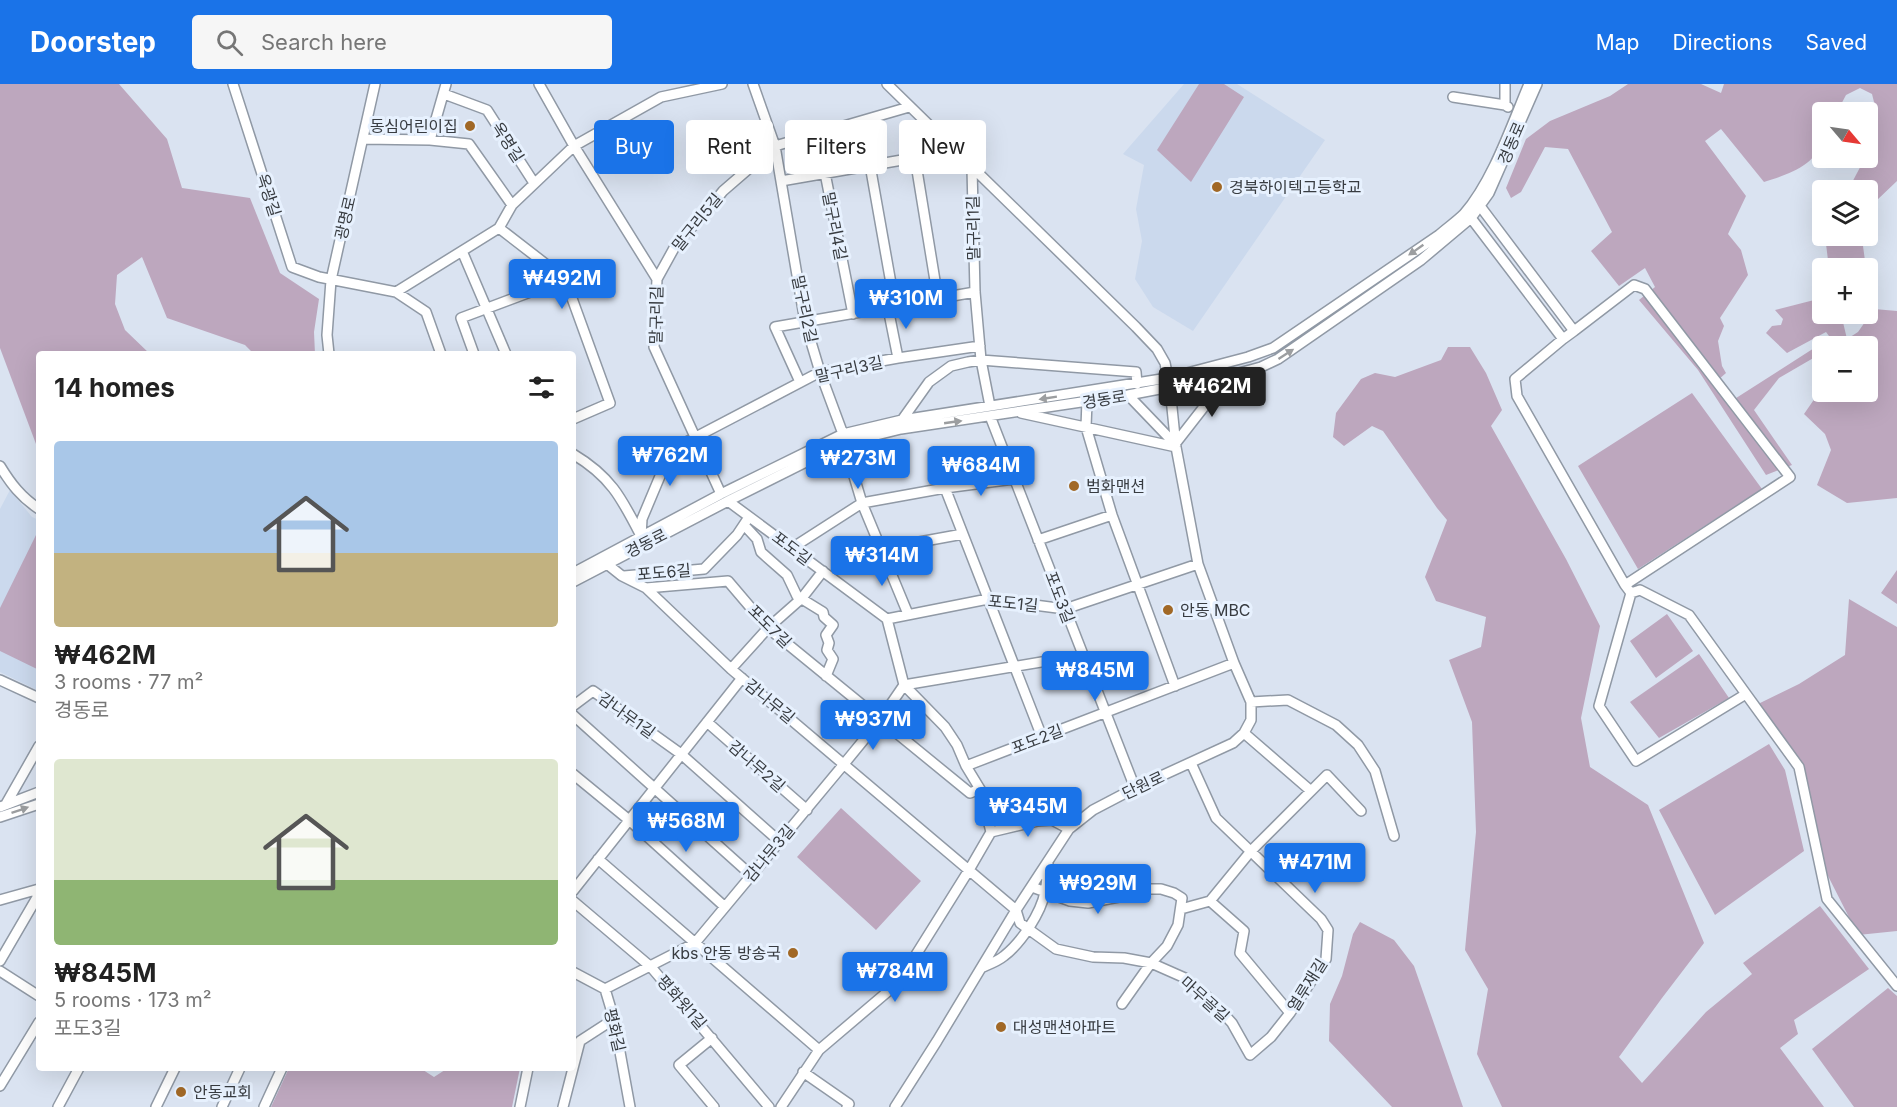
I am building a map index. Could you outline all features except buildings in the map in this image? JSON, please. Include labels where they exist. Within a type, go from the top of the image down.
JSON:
[{"type":"street","name":"옥광길","points":[[233,84],[292,267],[331,280]]},
{"type":"street","name":"광명로","points":[[329,351],[327,335],[331,280],[375,84]]},
{"type":"street","name":"말구리길","points":[[539,84],[574,146],[657,279],[654,347],[725,497]]},
{"type":"street","points":[[396,292],[499,228],[512,205],[574,146],[661,97],[722,84]]},
{"type":"street","name":"말구리2길","points":[[753,84],[775,146],[805,322],[862,503],[908,614]]},
{"type":"street","points":[[887,84],[923,120]]},
{"type":"street","points":[[1505,84],[1505,105]]},
{"type":"street","name":"경동로","points":[[576,572],[843,438],[902,420],[990,411],[1016,412],[1128,395],[1273,348],[1439,235],[1464,214],[1482,188],[1529,84]]},
{"type":"street","name":"경동로","points":[[843,438],[1137,384],[1169,383],[1228,376],[1261,367],[1289,352],[1421,260],[1472,218],[1489,193],[1537,84]]},
{"type":"street","name":"옥명길","points":[[430,140],[445,89],[487,110],[534,183]]},
{"type":"street","points":[[1453,97],[1505,105],[1517,111]]},
{"type":"street","name":"말구리5길","points":[[657,279],[678,241],[705,215],[723,191],[775,146],[909,106]]},
{"type":"street","points":[[363,139],[430,140],[470,144],[512,205]]},
{"type":"street","points":[[781,181],[820,174]]},
{"type":"street","name":"말구리4길","points":[[825,174],[853,314]]},
{"type":"street","points":[[871,174],[898,358]]},
{"type":"street","points":[[918,174],[938,299]]},
{"type":"street","name":"말구리1길","points":[[972,174],[975,292],[981,360],[990,411]]},
{"type":"street","points":[[978,174],[1157,349],[1165,363],[1175,445],[1198,564],[1234,663],[1251,702],[1251,720],[1244,733],[1311,791]]},
{"type":"street","points":[[1480,206],[1574,331]]},
{"type":"street","points":[[1472,218],[1563,339]]},
{"type":"street","points":[[499,228],[565,279],[610,403],[576,418]]},
{"type":"street","points":[[462,251],[505,351]]},
{"type":"street","points":[[473,351],[461,318],[565,279]]},
{"type":"street","points":[[331,280],[396,292],[426,312],[440,351]]},
{"type":"street","points":[[1625,585],[1790,477],[1645,288],[1634,285],[1515,379],[1517,396],[1625,585],[1631,593]]},
{"type":"street","points":[[800,382],[775,327],[975,292]]},
{"type":"street","name":"말구리3길","points":[[643,540],[642,519],[671,450],[820,372],[980,346]]},
{"type":"street","points":[[902,420],[929,382],[951,366],[981,360],[1136,372],[1137,384]]},
{"type":"street","points":[[1175,445],[1228,376]]},
{"type":"street","points":[[1128,395],[1175,445]]},
{"type":"street","points":[[1087,401],[1086,427],[1112,515],[1175,686]]},
{"type":"street","name":"포도3길","points":[[990,411],[1014,479],[1135,788]]},
{"type":"street","points":[[1016,412],[1175,445]]},
{"type":"street","points":[[576,456],[587,462],[613,486],[643,540]]},
{"type":"street","points":[[0,466],[13,486],[36,507]]},
{"type":"street","points":[[792,548],[862,503],[945,488],[1014,479]]},
{"type":"street","points":[[945,488],[1042,737]]},
{"type":"street","name":"포도길","points":[[725,497],[888,619]]},
{"type":"street","points":[[1038,540],[1112,515]]},
{"type":"street","name":"포도6길","points":[[622,576],[704,569],[744,525],[749,516]]},
{"type":"street","points":[[744,525],[757,539],[760,552],[787,574],[797,596],[823,612],[824,617],[833,625],[826,635],[829,643],[827,650],[833,659],[826,676]]},
{"type":"street","points":[[881,549],[963,534]]},
{"type":"street","name":"경동로","points":[[576,580],[607,564],[643,540]]},
{"type":"street","name":"감나무길","points":[[607,564],[622,576],[646,588],[731,669],[1016,910]]},
{"type":"street","name":"포도1길","points":[[888,619],[988,599],[1065,609],[1198,564]]},
{"type":"street","points":[[731,669],[768,628],[802,598],[823,571]]},
{"type":"street","name":"포도7길","points":[[646,588],[728,581],[768,628],[826,676],[970,793],[980,789]]},
{"type":"street","points":[[1631,593],[1640,590],[1689,615],[1799,767],[1827,899],[1897,986]]},
{"type":"street","points":[[1631,593],[1599,706],[1636,761],[1746,694]]},
{"type":"street","points":[[781,1107],[819,1050],[899,982],[991,832],[980,789],[957,745],[945,727],[904,685],[888,619]]},
{"type":"street","points":[[844,764],[880,720],[904,685],[1083,655]]},
{"type":"street","name":"포도2길","points":[[966,766],[1234,663]]},
{"type":"street","points":[[576,884],[742,678]]},
{"type":"street","points":[[0,680],[36,697]]},
{"type":"street","name":"감나무1길","points":[[576,704],[593,691],[681,754]]},
{"type":"street","points":[[1251,702],[1288,700],[1336,725],[1358,745],[1375,771],[1394,836]]},
{"type":"street","points":[[576,718],[751,875]]},
{"type":"street","name":"감나무2길","points":[[707,722],[807,810]]},
{"type":"street","name":"단원로","points":[[895,1107],[1016,910],[1069,829],[1093,810],[1233,742],[1244,733]]},
{"type":"street","points":[[3,806],[36,751]]},
{"type":"street","points":[[681,754],[779,841]]},
{"type":"street","name":"열루재길","points":[[1191,763],[1216,818],[1321,919],[1328,930],[1326,959],[1271,1037]]},
{"type":"street","name":"감나무3길","points":[[605,989],[695,943],[844,764]]},
{"type":"street","points":[[1181,909],[1210,901],[1251,851],[1327,775],[1361,811]]},
{"type":"street","points":[[576,776],[629,820],[725,907]]},
{"type":"street","points":[[3,806],[36,793]]},
{"type":"street","points":[[0,817],[36,805]]},
{"type":"street","points":[[991,832],[1052,820],[1069,829]]},
{"type":"street","points":[[598,859],[819,1050]]},
{"type":"street","points":[[982,967],[1004,957],[1027,929],[1045,893],[1049,860]]},
{"type":"street","points":[[1032,887],[1070,901],[1088,903],[1134,894],[1143,889],[1161,889],[1182,898],[1178,925],[1167,946],[1151,963],[1122,1004]]},
{"type":"street","points":[[0,900],[36,890]]},
{"type":"street","points":[[0,962],[36,899]]},
{"type":"street","points":[[1210,901],[1244,931],[1240,953],[1290,1013]]},
{"type":"street","points":[[576,904],[651,967]]},
{"type":"street","name":"마무골길","points":[[1016,910],[1020,923],[1056,949],[1093,957],[1124,958],[1151,963],[1185,978],[1232,1023],[1250,1055],[1271,1037]]},
{"type":"street","name":"평화윗1길","points":[[651,967],[769,1107]]},
{"type":"street","points":[[0,971],[36,994]]},
{"type":"street","name":"평화길","points":[[576,976],[605,989],[614,1019],[630,1107]]},
{"type":"street","points":[[576,1057],[580,1041],[614,1019]]},
{"type":"street","points":[[0,1086],[36,1027]]},
{"type":"street","name":"평화윗1길","points":[[712,1038],[679,1065],[714,1107]]},
{"type":"street","points":[[58,1107],[77,1071]]},
{"type":"street","points":[[156,1107],[170,1071]]},
{"type":"street","points":[[222,1107],[239,1071]]},
{"type":"street","points":[[264,1107],[281,1071]]},
{"type":"street","points":[[520,1107],[527,1071]]},
{"type":"street","points":[[563,1107],[572,1071]]},
{"type":"street","points":[[803,1072],[849,1104],[847,1107]]},
{"type":"shaded area","points":[[0,84],[119,84],[167,139],[182,188],[250,198],[280,273],[319,299],[314,332],[315,351],[251,351],[245,345],[167,318],[142,257],[117,275],[115,304],[125,330],[147,351],[36,351],[36,444],[0,348]]},
{"type":"shaded area","name":"경북하이텍고등학교","points":[[1184,84],[1237,84],[1325,140],[1193,331],[1153,307],[1135,279],[1142,241],[1136,209],[1144,165],[1123,154]]},
{"type":"shaded area","points":[[1199,84],[1224,84],[1244,97],[1191,182],[1157,150]]},
{"type":"shaded area","points":[[1628,84],[1701,84],[1721,93],[1724,84],[1897,84],[1897,181],[1878,199],[1878,180],[1853,180],[1860,168],[1878,168],[1878,102],[1874,102],[1872,94],[1860,88],[1846,95],[1842,102],[1812,102],[1812,158],[1782,176],[1764,182],[1721,129],[1705,141],[1746,196],[1728,234],[1741,250],[1748,275],[1720,318],[1724,326],[1718,341],[1722,366],[1726,373],[1718,380],[1733,400],[1812,349],[1812,359],[1779,378],[1754,410],[1792,465],[1766,475],[1698,370],[1639,300],[1655,287],[1645,268],[1619,286],[1591,251],[1612,232],[1568,149],[1545,147],[1521,192],[1511,198],[1506,188],[1526,139],[1550,121],[1610,96]]},
{"type":"shaded area","points":[[1826,246],[1863,246],[1865,258],[1828,258]]},
{"type":"shaded area","points":[[1812,301],[1812,324],[1843,324],[1846,336],[1829,336],[1826,332],[1819,336],[1812,336],[1812,340],[1787,353],[1766,333],[1772,326],[1781,325],[1783,319],[1775,310]]},
{"type":"shaded area","points":[[1878,309],[1897,311],[1897,498],[1847,503],[1817,485],[1831,450],[1825,434],[1804,414],[1812,402],[1878,402],[1878,336],[1852,336],[1864,324],[1878,324]]},
{"type":"shaded area","points":[[1448,347],[1470,347],[1486,373],[1502,410],[1491,426],[1566,559],[1600,626],[1581,718],[1590,767],[1648,805],[1704,943],[1619,1057],[1642,1083],[1706,1012],[1752,974],[1743,963],[1820,906],[1869,969],[1794,1020],[1798,1034],[1780,1048],[1824,1107],[1502,1107],[1477,1054],[1488,989],[1465,950],[1476,832],[1472,722],[1449,660],[1481,647],[1486,617],[1436,601],[1425,577],[1447,520],[1383,431],[1372,426],[1344,446],[1333,437],[1336,413],[1361,379],[1375,373],[1395,377],[1441,360]]},
{"type":"shaded area","points":[[1692,393],[1762,489],[1638,569],[1578,466]]},
{"type":"shaded area","points":[[10,490],[32,517],[36,519],[36,690],[0,672],[0,509]]},
{"type":"shaded area","points":[[36,535],[36,669],[0,651],[0,608]]},
{"type":"shaded area","points":[[1897,570],[1897,604],[1881,593]]},
{"type":"shaded area","points":[[1849,599],[1897,627],[1897,931],[1858,935],[1826,872],[1804,768],[1758,704],[1799,684],[1845,655]]},
{"type":"shaded area","points":[[1667,614],[1693,651],[1656,678],[1630,641]]},
{"type":"shaded area","points":[[1699,654],[1729,698],[1659,738],[1630,702]]},
{"type":"shaded area","points":[[1769,744],[1785,770],[1804,851],[1715,915],[1659,810]]},
{"type":"shaded area","points":[[841,808],[921,881],[876,930],[797,857]]},
{"type":"shaded area","points":[[1360,922],[1394,940],[1414,966],[1463,1107],[1392,1107],[1329,1041],[1330,1004],[1342,976],[1353,934]]},
{"type":"shaded area","points":[[1888,988],[1897,996],[1897,1107],[1854,1107],[1812,1049]]},
{"type":"shaded area","points":[[288,1071],[425,1071],[434,1077],[443,1071],[519,1071],[512,1107],[271,1107]]},
{"type":"place","name":"동심어린이집","points":[[470,126]]},
{"type":"place","name":"경북하이텍고등학교","points":[[1217,187]]},
{"type":"place","name":"범화맨션","points":[[1074,486]]},
{"type":"place","name":"안동 MBC","points":[[1168,610]]},
{"type":"place","name":"kbs 안동 방송국","points":[[793,953]]},
{"type":"place","name":"대성맨션아파트","points":[[1001,1027]]},
{"type":"place","name":"안동교회","points":[[181,1092]]}]
